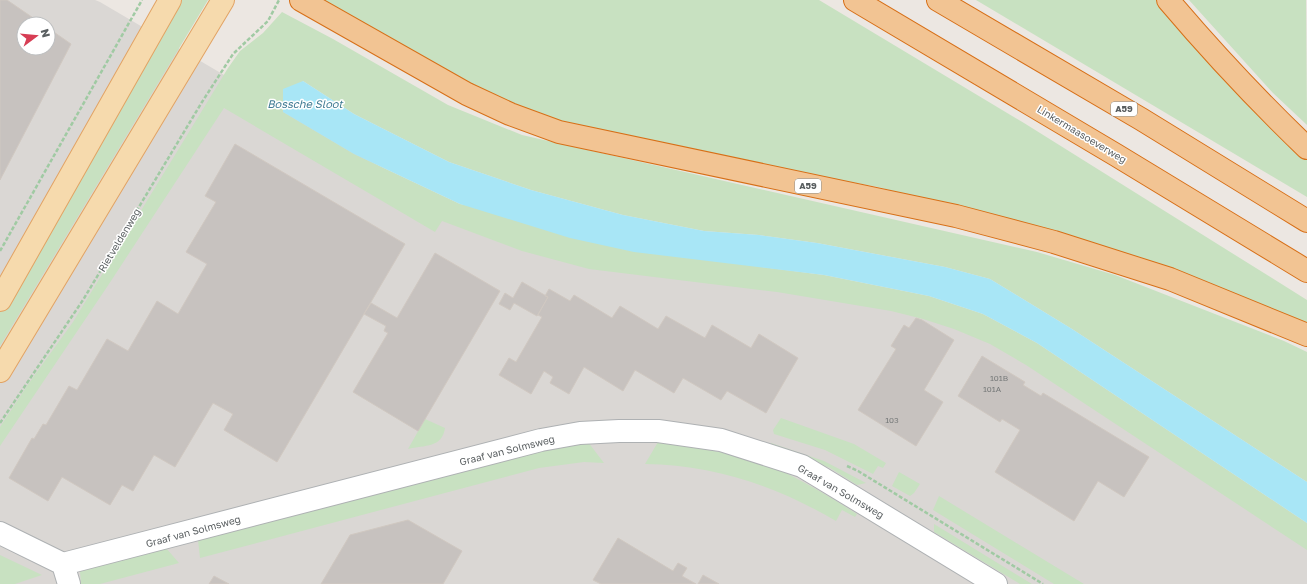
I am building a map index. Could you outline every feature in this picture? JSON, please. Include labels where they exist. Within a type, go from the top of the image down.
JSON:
[{"type":"highway","name":"A59","points":[[301,0],[467,94],[510,114],[559,132],[956,216],[1054,242],[1170,279],[1307,335]]},
{"type":"highway","name":"Linkermaasoeverweg","points":[[854,0],[1123,159],[1307,271]]},
{"type":"highway","name":"A59","points":[[938,0],[1142,119],[1307,221]]},
{"type":"highway","points":[[1168,0],[1197,35],[1269,112],[1307,148]]},
{"type":"main road","points":[[0,300],[170,0]]},
{"type":"main road","points":[[0,370],[223,0]]},
{"type":"street","name":"Graaf van Solmsweg","points":[[0,533],[46,557],[66,574],[541,440],[580,433],[658,431],[721,440],[802,466],[996,584]]},
{"type":"path","points":[[0,251],[142,0]]},
{"type":"path","name":"Rietveldenweg","points":[[0,423],[83,300],[202,102],[233,54],[268,21],[279,0]]},
{"type":"path","points":[[844,465],[858,471],[1043,584]]},
{"type":"shaded area","points":[[0,0],[95,0],[100,2],[503,239],[978,324],[1307,539],[1307,584],[0,584]]},
{"type":"green space","points":[[178,0],[208,0],[0,346],[0,310]]},
{"type":"green space","points":[[317,0],[819,0],[1024,123],[1307,300],[1307,327],[1018,224],[878,187],[785,170],[552,121],[501,103]]},
{"type":"green space","points":[[976,0],[1158,0],[1307,156],[1307,197]]},
{"type":"green space","points":[[1189,0],[1306,0],[1307,125],[1273,93]]},
{"type":"green space","points":[[282,12],[333,39],[448,105],[522,135],[1037,252],[1115,275],[1284,341],[1307,352],[1307,482],[1072,329],[990,279],[945,267],[817,243],[759,235],[704,231],[623,215],[531,190],[449,162],[354,114],[303,81],[283,112],[354,154],[460,204],[762,267],[824,275],[929,296],[983,314],[1037,343],[1307,523],[1307,550],[1026,365],[990,344],[954,329],[891,311],[777,292],[589,269],[522,251],[442,221],[435,232],[224,108],[109,284],[0,446],[0,427],[29,383],[73,322],[228,68],[240,51],[263,33]]},
{"type":"green space","points":[[781,418],[854,444],[886,463],[883,468],[878,466],[873,474],[825,450],[774,434],[773,430]]},
{"type":"green space","points":[[425,419],[445,428],[443,434],[440,439],[432,444],[408,449]]},
{"type":"green space","points":[[588,442],[604,463],[584,462],[539,468],[200,558],[198,540],[520,456]]},
{"type":"green space","points":[[658,442],[724,453],[772,467],[806,483],[857,514],[855,517],[842,510],[836,521],[791,497],[744,480],[696,468],[645,464]]},
{"type":"green space","points":[[771,443],[824,461],[866,483],[857,485],[830,468],[770,445]]},
{"type":"green space","points":[[899,472],[920,484],[910,496],[892,486]]},
{"type":"green space","points":[[939,496],[1084,584],[1054,584],[933,510]]},
{"type":"green space","points":[[934,524],[1032,584],[1020,584],[934,532]]},
{"type":"green space","points":[[166,548],[179,563],[100,584],[81,584],[80,571]]},
{"type":"green space","points":[[0,555],[42,575],[15,584],[0,584]]},
{"type":"water","name":"Bossche Sloot","points":[[303,81],[354,114],[449,162],[531,190],[623,215],[704,231],[759,235],[817,243],[945,267],[990,279],[1072,329],[1307,482],[1307,523],[1037,343],[983,314],[929,296],[824,275],[634,252],[570,238],[460,204],[354,154],[283,112],[283,89]]},
{"type":"building","points":[[0,0],[7,0],[30,16],[16,16],[16,56],[56,56],[56,34],[71,44],[0,180]]},
{"type":"building","points":[[235,144],[405,244],[277,462],[224,430],[233,414],[213,403],[175,467],[154,455],[133,491],[122,485],[110,505],[62,477],[48,501],[9,478],[32,438],[34,439],[43,424],[46,425],[69,386],[77,390],[107,339],[128,351],[157,301],[178,314],[207,264],[186,252],[216,202],[205,196]]},
{"type":"building","points":[[435,253],[500,291],[418,431],[353,392],[388,333],[384,331],[386,326],[364,314],[371,303],[397,318]]},
{"type":"building","points":[[522,282],[548,297],[537,316],[514,303],[510,310],[499,304],[505,293],[513,298]]},
{"type":"building","points":[[549,289],[570,301],[574,295],[612,318],[620,306],[658,329],[666,316],[705,338],[712,325],[751,348],[759,334],[798,358],[766,413],[727,391],[721,400],[683,378],[674,393],[635,370],[623,391],[584,367],[569,394],[550,383],[553,377],[544,371],[531,394],[499,375],[509,358],[516,362],[542,317],[538,315],[548,297],[545,296]]},
{"type":"building","points":[[916,318],[922,320],[954,340],[924,390],[943,402],[916,446],[858,410],[896,349],[891,346],[904,325],[909,328]]},
{"type":"building","points":[[982,356],[1025,382],[1023,385],[1041,396],[1043,393],[1149,457],[1124,497],[1098,481],[1074,521],[995,472],[1020,430],[1002,419],[1000,422],[958,396]]},
{"type":"building","points":[[408,520],[462,551],[443,584],[321,584],[350,535]]},
{"type":"building","points":[[618,538],[673,571],[678,563],[687,568],[682,576],[696,584],[601,584],[593,580]]},
{"type":"building","points":[[703,575],[719,584],[698,584]]},
{"type":"building","points":[[214,576],[229,584],[209,584]]}]
